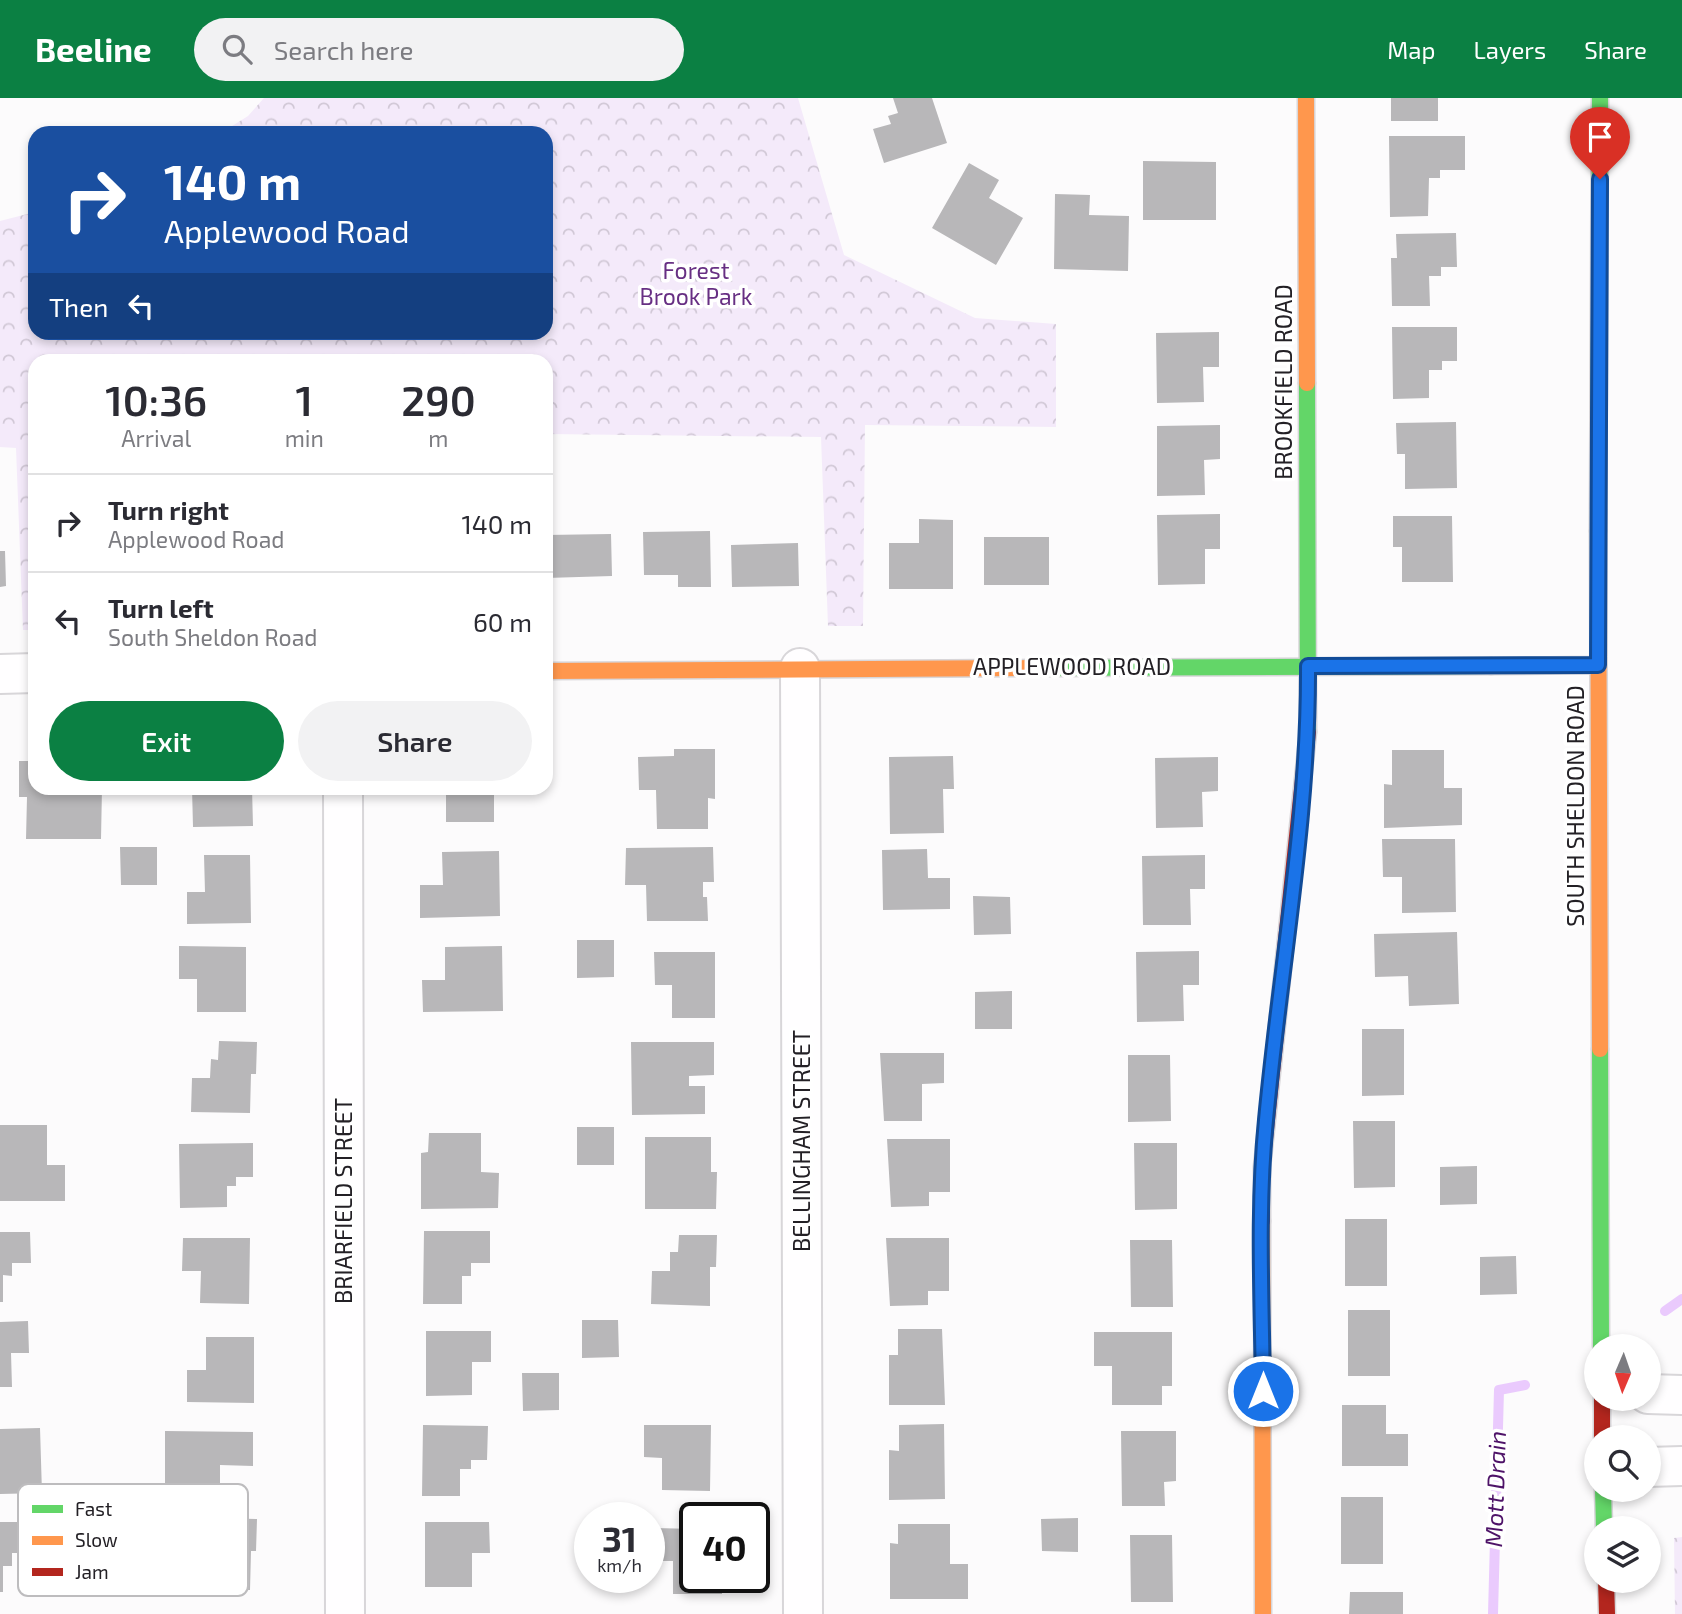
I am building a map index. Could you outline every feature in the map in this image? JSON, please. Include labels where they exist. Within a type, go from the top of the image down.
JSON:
[{"type":"street","name":"BROOKFIELD ROAD","points":[[1264,1614],[1262,1167],[1303,791],[1308,722],[1306,98]]},
{"type":"street","name":"SOUTH SHELDON ROAD","points":[[1601,98],[1598,665],[1601,1334]]},
{"type":"street","name":"APPLEWOOD ROAD","points":[[553,671],[1598,665]]},
{"type":"street","name":"BELLINGHAM STREET","points":[[800,668],[803,1614]]},
{"type":"street","points":[[0,674],[28,673]]},
{"type":"street","name":"BRIARFIELD STREET","points":[[343,795],[345,1614]]},
{"type":"street","points":[[1661,1394],[1682,1395]]},
{"type":"street","points":[[1661,1467],[1682,1466]]},
{"type":"street","points":[[1606,1593],[1607,1614]]},
{"type":"green space","name":"Forest Brook Park","points":[[264,98],[798,98],[844,255],[975,318],[1056,324],[1056,427],[865,425],[863,626],[828,626],[821,437],[553,434],[553,354],[28,354],[28,630],[23,630],[16,448],[0,447],[0,221],[28,214],[28,340],[553,340],[553,126],[232,126],[248,116]]},
{"type":"green space","points":[[1682,1537],[1682,1614],[1675,1614],[1674,1538]]},
{"type":"building","points":[[893,98],[932,98],[947,143],[884,163],[873,129],[891,124],[888,116],[898,113]]},
{"type":"building","points":[[1391,98],[1438,98],[1438,121],[1391,121]]},
{"type":"building","points":[[1389,136],[1465,136],[1465,170],[1440,170],[1440,178],[1429,178],[1428,216],[1390,217]]},
{"type":"building","points":[[1143,161],[1216,162],[1216,220],[1143,220]]},
{"type":"building","points":[[969,163],[999,180],[989,198],[1023,218],[996,265],[932,228]]},
{"type":"building","points":[[1055,194],[1090,195],[1089,215],[1129,216],[1128,271],[1054,269]]},
{"type":"building","points":[[1456,233],[1457,267],[1441,267],[1441,276],[1429,276],[1430,306],[1392,306],[1391,258],[1397,258],[1396,234]]},
{"type":"building","points":[[1392,327],[1457,327],[1457,361],[1442,361],[1442,370],[1429,370],[1429,398],[1393,399]]},
{"type":"building","points":[[1219,332],[1219,367],[1203,367],[1204,402],[1157,403],[1156,333]]},
{"type":"building","points":[[1456,422],[1457,488],[1405,489],[1405,454],[1397,454],[1396,423]]},
{"type":"building","points":[[1220,425],[1220,459],[1204,460],[1205,495],[1157,496],[1157,426]]},
{"type":"building","points":[[1220,514],[1220,549],[1205,549],[1205,584],[1158,585],[1157,515]]},
{"type":"building","points":[[1393,516],[1452,516],[1453,582],[1402,582],[1402,547],[1393,547]]},
{"type":"building","points":[[919,519],[953,520],[953,589],[889,589],[889,543],[919,543]]},
{"type":"building","points":[[710,531],[711,587],[678,587],[678,575],[644,575],[643,532]]},
{"type":"building","points":[[611,534],[612,576],[553,578],[553,535]]},
{"type":"building","points":[[984,537],[1049,537],[1049,585],[984,585]]},
{"type":"building","points":[[798,543],[799,586],[732,587],[731,545]]},
{"type":"building","points":[[0,551],[5,551],[6,586],[0,587]]},
{"type":"building","points":[[674,749],[715,749],[715,799],[708,798],[708,829],[657,829],[656,790],[639,790],[638,757],[674,756]]},
{"type":"building","points":[[1392,750],[1444,750],[1444,788],[1462,788],[1462,825],[1384,828],[1384,784],[1392,785]]},
{"type":"building","points":[[953,756],[954,789],[943,789],[944,833],[890,834],[889,757]]},
{"type":"building","points":[[1218,757],[1218,791],[1202,792],[1203,827],[1156,828],[1155,758]]},
{"type":"building","points":[[19,761],[28,761],[28,795],[102,795],[101,839],[26,839],[27,797],[19,797]]},
{"type":"building","points":[[192,795],[252,795],[253,826],[193,827]]},
{"type":"building","points":[[446,795],[494,795],[494,822],[446,822]]},
{"type":"building","points":[[1382,839],[1455,839],[1456,912],[1402,913],[1402,877],[1383,877]]},
{"type":"building","points":[[120,847],[157,847],[157,885],[121,885]]},
{"type":"building","points":[[713,847],[714,882],[703,882],[708,921],[647,921],[646,885],[625,885],[626,848]]},
{"type":"building","points":[[927,849],[928,878],[950,878],[950,909],[883,910],[882,850]]},
{"type":"building","points":[[499,851],[500,916],[420,918],[420,885],[443,885],[442,852]]},
{"type":"building","points":[[204,855],[250,855],[251,923],[187,924],[187,892],[205,892]]},
{"type":"building","points":[[1205,855],[1205,889],[1190,889],[1191,925],[1143,925],[1142,856]]},
{"type":"building","points":[[973,896],[1010,897],[1011,934],[974,935]]},
{"type":"building","points":[[1457,932],[1459,1004],[1409,1006],[1408,976],[1375,977],[1374,934]]},
{"type":"building","points":[[577,940],[614,940],[614,977],[577,978]]},
{"type":"building","points":[[179,946],[246,947],[246,1012],[197,1012],[197,979],[179,979]]},
{"type":"building","points":[[502,946],[503,1011],[423,1012],[422,980],[445,980],[445,947]]},
{"type":"building","points":[[1199,951],[1199,985],[1183,985],[1184,1021],[1137,1022],[1136,952]]},
{"type":"building","points":[[654,952],[715,952],[715,1018],[672,1018],[672,985],[655,985]]},
{"type":"building","points":[[1012,991],[1012,1029],[975,1029],[975,992]]},
{"type":"building","points":[[1362,1029],[1404,1029],[1404,1095],[1362,1096]]},
{"type":"building","points":[[219,1041],[257,1042],[256,1074],[251,1074],[250,1113],[191,1112],[192,1078],[210,1078],[211,1059],[218,1060]]},
{"type":"building","points":[[631,1042],[714,1042],[714,1075],[689,1076],[689,1086],[705,1086],[705,1114],[632,1115]]},
{"type":"building","points":[[880,1053],[944,1053],[944,1083],[922,1084],[922,1121],[884,1121]]},
{"type":"building","points":[[1128,1055],[1170,1055],[1171,1121],[1128,1122]]},
{"type":"building","points":[[1353,1121],[1395,1121],[1395,1187],[1354,1188]]},
{"type":"building","points":[[0,1125],[47,1125],[47,1165],[65,1165],[65,1201],[0,1201]]},
{"type":"building","points":[[577,1127],[614,1127],[614,1165],[577,1165]]},
{"type":"building","points":[[429,1133],[481,1133],[481,1172],[499,1173],[498,1208],[421,1209],[421,1153],[428,1152]]},
{"type":"building","points":[[645,1137],[711,1137],[711,1172],[717,1172],[716,1209],[645,1209]]},
{"type":"building","points":[[887,1139],[950,1139],[950,1192],[929,1192],[929,1206],[891,1207]]},
{"type":"building","points":[[253,1143],[253,1177],[236,1177],[236,1186],[227,1186],[227,1207],[180,1208],[179,1144]]},
{"type":"building","points":[[1134,1143],[1177,1143],[1177,1209],[1135,1210]]},
{"type":"building","points":[[1477,1166],[1477,1204],[1440,1205],[1440,1167]]},
{"type":"building","points":[[1345,1219],[1387,1219],[1387,1286],[1345,1286]]},
{"type":"building","points":[[424,1231],[490,1231],[490,1263],[471,1263],[471,1276],[462,1276],[462,1304],[423,1304]]},
{"type":"building","points":[[0,1232],[30,1232],[31,1263],[12,1263],[12,1276],[3,1275],[3,1302],[0,1302]]},
{"type":"building","points":[[679,1235],[717,1235],[716,1267],[710,1267],[710,1306],[651,1304],[652,1271],[670,1271],[670,1252],[678,1252]]},
{"type":"building","points":[[183,1238],[250,1238],[249,1304],[200,1303],[201,1271],[182,1271]]},
{"type":"building","points":[[886,1238],[949,1238],[949,1291],[928,1291],[928,1305],[890,1306]]},
{"type":"building","points":[[1130,1240],[1172,1240],[1173,1307],[1131,1307]]},
{"type":"building","points":[[1516,1256],[1517,1294],[1480,1295],[1480,1257]]},
{"type":"building","points":[[1348,1310],[1390,1310],[1390,1376],[1348,1376]]},
{"type":"building","points":[[582,1320],[618,1320],[619,1357],[582,1358]]},
{"type":"building","points":[[28,1321],[29,1353],[11,1353],[12,1387],[0,1387],[0,1322]]},
{"type":"building","points":[[898,1329],[942,1329],[945,1405],[889,1405],[889,1355],[898,1355]]},
{"type":"building","points":[[426,1331],[491,1331],[491,1362],[472,1362],[472,1395],[426,1396]]},
{"type":"building","points":[[1094,1332],[1172,1332],[1172,1386],[1162,1386],[1162,1405],[1112,1405],[1112,1366],[1094,1366]]},
{"type":"building","points":[[206,1337],[254,1337],[254,1403],[187,1402],[187,1370],[206,1370]]},
{"type":"building","points":[[522,1373],[559,1373],[559,1410],[523,1411]]},
{"type":"building","points":[[1342,1405],[1386,1405],[1386,1434],[1408,1434],[1408,1466],[1342,1466]]},
{"type":"building","points":[[944,1424],[945,1499],[889,1500],[889,1450],[899,1451],[899,1425]]},
{"type":"building","points":[[423,1425],[488,1426],[487,1460],[471,1460],[471,1469],[460,1469],[460,1496],[422,1496]]},
{"type":"building","points":[[644,1425],[711,1425],[710,1491],[662,1490],[662,1458],[644,1457]]},
{"type":"building","points":[[40,1428],[42,1484],[18,1484],[18,1494],[0,1494],[0,1429]]},
{"type":"building","points":[[165,1431],[253,1432],[253,1466],[220,1465],[220,1484],[165,1484]]},
{"type":"building","points":[[1121,1431],[1176,1431],[1176,1481],[1164,1482],[1165,1506],[1122,1506]]},
{"type":"building","points":[[1341,1497],[1383,1497],[1383,1564],[1341,1564]]},
{"type":"building","points":[[1078,1518],[1078,1552],[1042,1551],[1041,1519]]},
{"type":"building","points":[[248,1519],[257,1519],[256,1551],[251,1551],[250,1590]]},
{"type":"building","points":[[0,1522],[18,1522],[18,1553],[12,1553],[12,1566],[3,1566],[3,1592],[0,1592]]},
{"type":"building","points":[[425,1522],[489,1522],[490,1553],[472,1553],[472,1587],[425,1587]]},
{"type":"building","points":[[898,1524],[950,1524],[950,1564],[968,1564],[968,1599],[890,1599],[890,1543],[898,1544]]},
{"type":"building","points":[[665,1528],[679,1529],[679,1593],[722,1594],[673,1594],[673,1561],[665,1561]]},
{"type":"building","points":[[1130,1535],[1172,1535],[1173,1602],[1131,1602]]},
{"type":"building","points":[[1350,1592],[1403,1592],[1403,1614],[1349,1614]]},
{"type":"waterway","name":"Mott Drain","points":[[1665,1311],[1682,1299]]},
{"type":"waterway","name":"Mott Drain","points":[[1493,1614],[1499,1390],[1525,1385]]},
{"type":"traffic: fast","points":[[1598,531],[1600,98]]},
{"type":"traffic: fast","points":[[1307,383],[1308,732]]},
{"type":"traffic: fast","points":[[1037,668],[1491,666]]},
{"type":"traffic: fast","points":[[1600,1049],[1601,1334]]},
{"type":"traffic: fast","points":[[1603,1502],[1604,1516]]},
{"type":"traffic: slow","points":[[1306,98],[1307,383]]},
{"type":"traffic: slow","points":[[1598,531],[1600,1049]]},
{"type":"traffic: slow","points":[[1491,666],[1598,665]]},
{"type":"traffic: slow","points":[[553,671],[1037,668]]},
{"type":"traffic: slow","points":[[1262,1221],[1263,1614]]},
{"type":"traffic: jam","points":[[1262,1221],[1262,1167],[1308,732]]},
{"type":"traffic: jam","points":[[1602,1411],[1602,1425]]},
{"type":"traffic: jam","points":[[1606,1593],[1607,1614]]},
{"type":"route","points":[[1263,1391],[1262,1167],[1303,791],[1308,722],[1308,666],[1598,665],[1600,179]]}]
